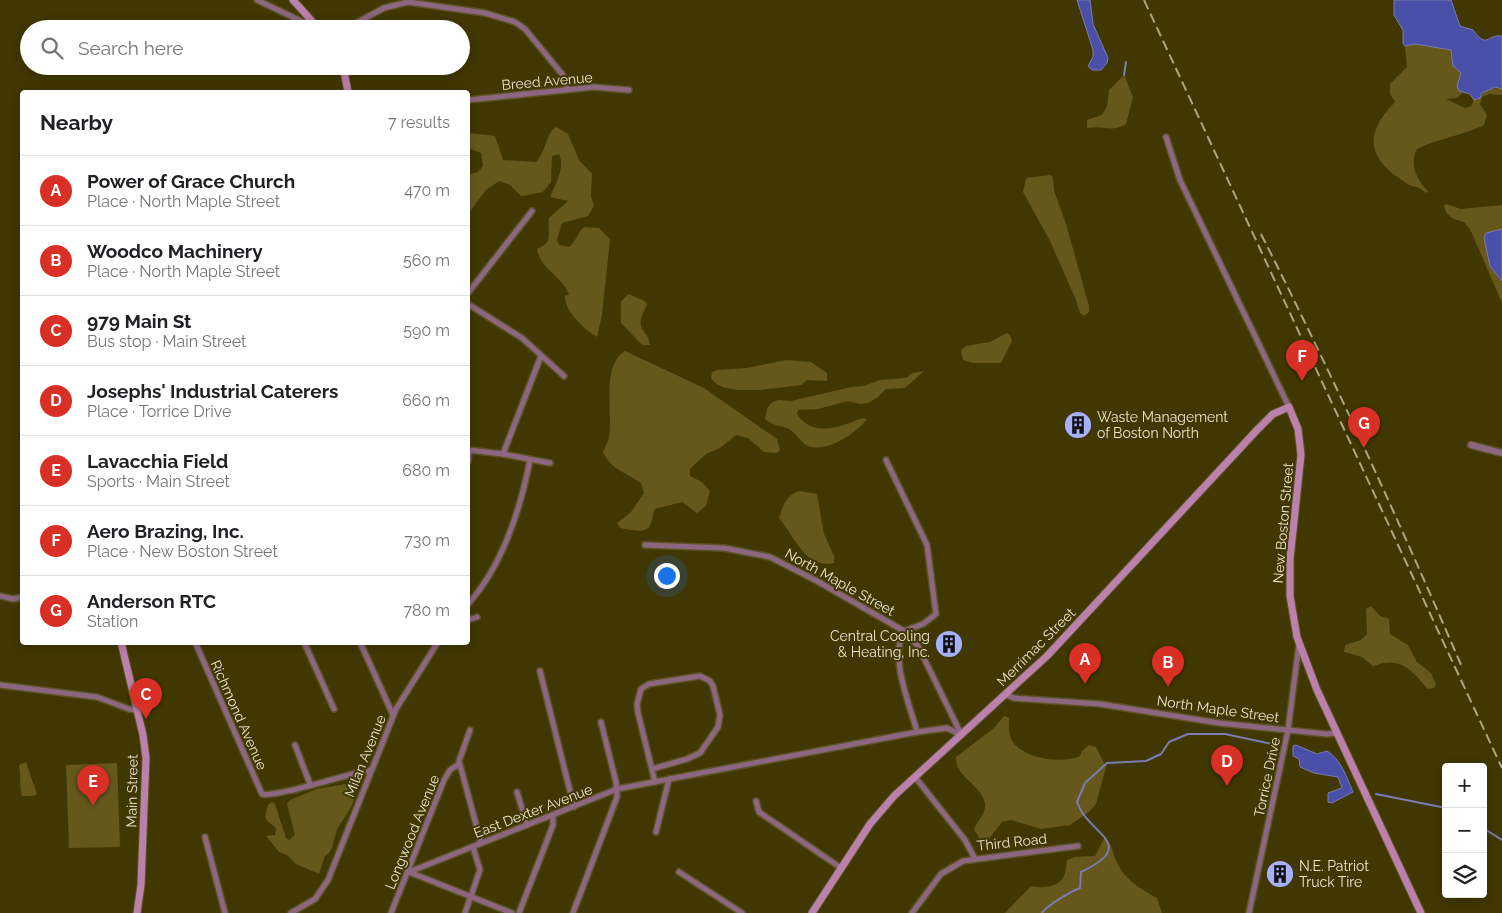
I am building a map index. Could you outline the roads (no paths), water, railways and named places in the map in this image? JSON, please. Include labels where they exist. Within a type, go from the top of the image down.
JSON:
[{"type":"main road","points":[[293,0],[311,20]]},
{"type":"main road","points":[[345,75],[348,90]]},
{"type":"main road","name":"New Boston Street","points":[[1289,407],[1298,429],[1301,447],[1301,468],[1290,559],[1290,596],[1299,644],[1337,733],[1421,913]]},
{"type":"main road","name":"Merrimac Street","points":[[812,913],[882,810],[914,777],[1047,656],[1266,420],[1275,413],[1289,407]]},
{"type":"main road","name":"Main Street","points":[[122,645],[146,751],[147,773],[137,913]]},
{"type":"street","points":[[257,0],[299,20]]},
{"type":"street","points":[[362,20],[384,8],[408,2],[476,11],[508,20],[521,26],[537,41],[564,76],[568,89]]},
{"type":"street","name":"Breed Avenue","points":[[470,100],[568,89],[605,87],[628,90]]},
{"type":"street","name":"New Boston Street","points":[[1166,137],[1180,180],[1289,407]]},
{"type":"street","points":[[470,290],[532,211]]},
{"type":"street","points":[[470,305],[511,331],[564,376]]},
{"type":"street","points":[[503,454],[541,356]]},
{"type":"street","points":[[1471,445],[1502,454]]},
{"type":"street","points":[[470,451],[503,454],[550,463]]},
{"type":"street","points":[[470,601],[482,586],[508,538],[530,460]]},
{"type":"street","points":[[886,460],[927,545],[936,614],[923,624],[904,631],[900,638],[898,655],[918,732],[947,728],[961,735]]},
{"type":"street","name":"North Maple Street","points":[[645,545],[724,548],[770,557],[818,580],[904,631],[914,641],[923,656],[961,735]]},
{"type":"street","points":[[0,596],[13,599],[20,597]]},
{"type":"street","points":[[470,619],[477,617]]},
{"type":"street","name":"Torrice Drive","points":[[1249,913],[1288,730],[1299,644]]},
{"type":"street","name":"Richmond Avenue","points":[[195,645],[264,795],[276,794],[310,784]]},
{"type":"street","points":[[305,645],[334,709]]},
{"type":"street","points":[[361,645],[393,715]]},
{"type":"street","name":"Milan Avenue","points":[[291,913],[309,904],[326,884],[393,715],[409,686],[436,645]]},
{"type":"street","points":[[540,670],[574,807]]},
{"type":"street","points":[[652,769],[695,756],[702,750],[718,727],[719,710],[713,686],[706,678],[691,676],[649,684],[641,689],[637,704],[638,713],[655,782]]},
{"type":"street","points":[[0,685],[89,696],[138,710]]},
{"type":"street","name":"North Maple Street","points":[[1006,695],[1014,698],[1113,705],[1192,720],[1330,735],[1337,733]]},
{"type":"street","points":[[573,913],[616,801],[617,789],[601,722]]},
{"type":"street","points":[[470,730],[460,753],[459,764],[481,843]]},
{"type":"street","name":"East Dexter Avenue","points":[[409,872],[617,789],[918,732]]},
{"type":"street","points":[[295,745],[310,784],[371,770]]},
{"type":"street","name":"Longwood Avenue","points":[[391,913],[409,872],[444,780],[450,770],[459,764]]},
{"type":"street","points":[[914,777],[965,840],[974,858]]},
{"type":"street","points":[[656,832],[669,779]]},
{"type":"street","points":[[516,792],[527,824]]},
{"type":"street","points":[[756,800],[759,812],[841,868]]},
{"type":"street","points":[[519,913],[552,826],[552,815]]},
{"type":"street","points":[[205,837],[225,913]]},
{"type":"street","name":"Third Road","points":[[912,913],[944,872],[959,862],[974,858],[1078,846]]},
{"type":"street","points":[[465,913],[472,897],[480,868],[472,847]]},
{"type":"street","points":[[409,872],[512,913]]},
{"type":"street","points":[[679,872],[742,913]]},
{"type":"waterway","points":[[1124,75],[1126,62]]},
{"type":"waterway","points":[[1042,913],[1054,902],[1080,888],[1081,872],[1107,854],[1109,846],[1105,839],[1083,813],[1077,802],[1085,783],[1107,763],[1146,761],[1161,754],[1169,742],[1188,734],[1225,734],[1277,745]]},
{"type":"waterway","points":[[1376,794],[1442,807]]},
{"type":"waterway","points":[[1487,831],[1502,840]]},
{"type":"railway","points":[[1144,0],[1502,768]]},
{"type":"railway","points":[[1261,234],[1365,449],[1462,667]]},
{"type":"place","name":"Aero Brazing, Inc.","points":[[1302,381]]},
{"type":"place","name":"Waste Management of Boston North","points":[[1078,425]]},
{"type":"place","name":"Anderson RTC","points":[[1364,448]]},
{"type":"place","name":"Central Cooling & Heating, Inc.","points":[[949,644]]},
{"type":"place","name":"Power of Grace Church","points":[[1085,684]]},
{"type":"place","name":"Woodco Machinery","points":[[1168,687]]},
{"type":"place","name":"979 Main St","points":[[146,719]]},
{"type":"place","name":"Josephs' Industrial Caterers","points":[[1227,786]]},
{"type":"place","name":"Lavacchia Field","points":[[93,806]]},
{"type":"place","name":"N.E. Patriot Truck Tire","points":[[1280,874]]}]
